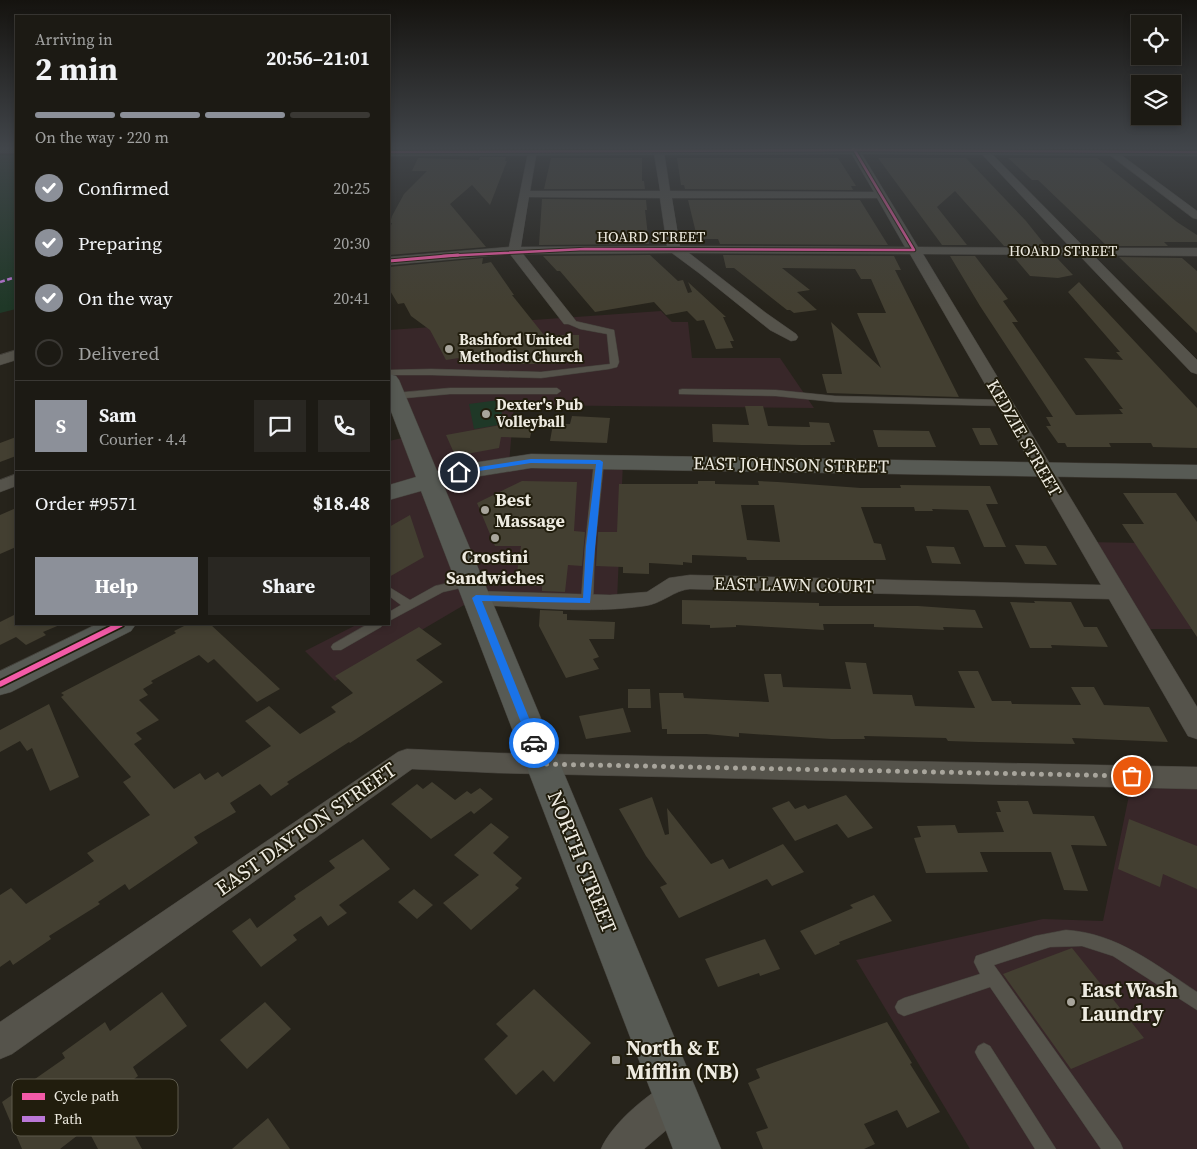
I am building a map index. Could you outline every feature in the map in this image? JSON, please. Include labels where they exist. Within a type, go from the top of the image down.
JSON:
[{"type":"street","points":[[523,200],[514,251],[569,321]]},
{"type":"street","points":[[666,200],[674,249],[695,261],[773,326],[791,337]]},
{"type":"street","name":"KEDZIE STREET","points":[[885,200],[1197,729]]},
{"type":"street","points":[[1032,200],[1197,369]]},
{"type":"street","points":[[1175,200],[1197,216]]},
{"type":"street","name":"HOARD STREET","points":[[390,261],[514,251],[674,249],[1197,252]]},
{"type":"street","points":[[0,360],[15,355]]},
{"type":"street","name":"NORTH STREET","points":[[392,388],[697,1149]]},
{"type":"street","name":"EAST JOHNSON STREET","points":[[390,493],[459,472],[531,461],[1197,472]]},
{"type":"street","points":[[0,486],[15,480]]},
{"type":"street","name":"EAST LAWN COURT","points":[[473,590],[610,602],[646,599],[654,597],[677,583],[690,582],[1115,592]]},
{"type":"street","points":[[0,684],[119,625]]},
{"type":"street","name":"EAST DAYTON STREET","points":[[0,1042],[407,759],[542,764],[1197,778]]},
{"type":"street","points":[[619,1149],[637,1130],[677,1097]]},
{"type":"lane","points":[[390,373],[431,372],[541,375],[614,365],[611,332],[583,327],[569,321]]},
{"type":"lane","points":[[392,388],[450,391],[558,391]]},
{"type":"lane","points":[[682,392],[776,392],[834,398],[1004,404]]},
{"type":"lane","points":[[587,601],[590,546],[600,462]]},
{"type":"lane","points":[[390,616],[439,590],[473,590]]},
{"type":"lane","points":[[390,592],[409,605]]},
{"type":"lane","points":[[336,647],[375,625]]},
{"type":"lane","points":[[1113,1149],[982,962],[1048,940],[1080,937],[1119,951],[1197,1002]]},
{"type":"lane","points":[[904,1008],[994,978]]},
{"type":"lane","points":[[984,1052],[1046,1149]]},
{"type":"shaded area","points":[[661,311],[672,322],[688,322],[692,358],[780,358],[814,408],[514,405],[509,464],[623,462],[617,601],[476,598],[335,681],[305,651],[356,625],[390,625],[390,441],[411,436],[390,383],[390,330]]},
{"type":"shaded area","points":[[1086,542],[1197,544],[1197,629],[1137,629]]},
{"type":"shaded area","points":[[1133,776],[1197,778],[1197,1149],[970,1149],[856,960],[1043,919],[1103,921]]},
{"type":"green space","points":[[0,200],[15,200],[15,309],[0,313]]},
{"type":"green space","name":"Dexter's Pub Volleyball","points":[[499,400],[504,424],[474,429],[469,404]]},
{"type":"building","points":[[401,200],[455,200],[450,204],[486,247],[390,255],[390,228],[392,223],[390,223]]},
{"type":"building","points":[[485,200],[492,200],[490,205]]},
{"type":"building","points":[[542,200],[646,200],[647,210],[645,210],[649,244],[539,245]]},
{"type":"building","points":[[688,200],[860,200],[888,245],[720,244],[718,239],[699,239],[697,237]]},
{"type":"building","points":[[909,200],[945,200],[937,207],[967,245],[942,245]]},
{"type":"building","points":[[963,200],[1006,200],[1046,246],[1004,246]]},
{"type":"building","points":[[1059,200],[1149,200],[1197,235],[1197,242],[1164,242],[1168,246],[1107,246]]},
{"type":"building","points":[[650,255],[678,281],[683,280],[688,293],[692,292],[688,282],[726,317],[723,317],[734,341],[730,341],[733,348],[716,349],[704,320],[697,321],[687,311],[666,315],[654,302],[595,312],[560,271],[557,271],[543,256]]},
{"type":"building","points":[[723,255],[894,256],[901,270],[895,270],[959,397],[827,393],[822,374],[842,374],[831,322],[881,368],[857,313],[886,313],[871,279],[861,279],[855,269],[782,268],[810,290],[797,292],[817,310],[794,313],[787,310],[734,268],[726,268]]},
{"type":"building","points":[[950,256],[975,256],[1008,299],[1003,301],[1018,322],[1012,322],[1076,415],[1123,414],[1119,409],[1123,409],[1084,358],[1123,360],[1116,352],[1120,352],[1068,292],[1079,282],[1197,408],[1197,448],[1153,447],[1151,443],[1109,443],[1111,447],[1067,447],[1065,443],[1058,443],[1046,426],[1051,426],[1046,417],[1053,417],[980,306]]},
{"type":"building","points":[[1013,256],[1056,257],[1073,275],[1058,278],[1030,276]]},
{"type":"building","points":[[1119,257],[1182,258],[1197,271],[1197,333]]},
{"type":"building","points":[[483,258],[482,264],[491,262],[514,295],[512,295],[544,335],[579,335],[579,354],[575,354],[575,361],[561,361],[561,364],[508,364],[508,359],[489,362],[484,354],[446,360],[430,330],[411,316],[404,303],[398,304],[390,291],[390,267]]},
{"type":"building","points":[[745,406],[763,406],[768,426],[810,427],[809,422],[829,423],[835,442],[830,442],[831,445],[801,445],[713,442],[712,424],[749,425]]},
{"type":"building","points":[[572,416],[610,418],[607,443],[550,441],[553,424],[570,424]]},
{"type":"building","points":[[534,419],[530,438],[501,437],[499,448],[461,455],[454,453],[446,435]]},
{"type":"building","points":[[972,428],[990,428],[998,445],[980,445]]},
{"type":"building","points":[[873,430],[929,431],[936,447],[878,447]]},
{"type":"building","points":[[15,437],[15,456],[0,462],[0,443]]},
{"type":"building","points":[[522,481],[577,482],[574,531],[585,532],[582,566],[568,565],[565,592],[542,591],[542,586],[515,585],[521,546],[495,546],[477,503]]},
{"type":"building","points":[[698,481],[715,481],[715,484],[759,485],[758,481],[861,488],[901,488],[900,485],[990,486],[998,504],[986,504],[1006,547],[984,547],[968,510],[932,509],[933,511],[915,511],[914,507],[861,507],[874,543],[881,544],[886,560],[747,560],[746,557],[692,555],[692,563],[683,562],[683,565],[649,563],[649,574],[623,573],[623,567],[596,566],[598,532],[617,532],[619,484],[698,484]],"holes":[[[741,505],[774,505],[780,542],[747,540]]]},
{"type":"building","points":[[1123,493],[1176,493],[1197,522],[1197,637],[1122,524],[1144,524]]},
{"type":"building","points":[[15,508],[15,547],[0,554],[0,515]]},
{"type":"building","points":[[410,515],[424,557],[390,576],[390,526]]},
{"type":"building","points":[[1015,545],[1046,546],[1057,565],[1025,564]]},
{"type":"building","points":[[926,546],[954,547],[961,564],[932,563]]},
{"type":"building","points":[[682,600],[819,603],[819,606],[918,606],[975,610],[983,628],[943,627],[944,630],[874,627],[874,624],[823,624],[824,630],[736,625],[736,627],[710,628],[710,625],[682,624]]},
{"type":"building","points":[[1034,601],[1071,602],[1084,627],[1097,627],[1108,647],[1051,645],[1052,648],[1030,648],[1010,602],[1035,603]]},
{"type":"building","points":[[540,610],[563,611],[563,614],[567,614],[567,620],[615,622],[614,639],[589,639],[599,657],[593,659],[599,669],[566,678],[539,626]]},
{"type":"building","points":[[15,614],[15,625],[60,625],[43,632],[46,635],[26,645],[16,637],[0,645],[0,622]]},
{"type":"building","points":[[186,625],[211,625],[280,689],[257,702],[214,659],[208,663],[199,655],[151,681],[153,683],[143,689],[148,695],[139,700],[159,720],[136,733],[142,739],[134,744],[174,789],[200,773],[205,780],[218,772],[222,777],[271,746],[245,721],[269,706],[300,734],[336,712],[331,707],[353,693],[335,676],[419,627],[442,644],[416,660],[443,682],[287,782],[289,784],[271,796],[260,784],[230,803],[236,812],[194,837],[198,843],[129,890],[125,884],[98,902],[100,904],[49,936],[51,939],[13,965],[10,960],[0,967],[0,895],[11,888],[26,904],[94,861],[87,853],[150,815],[123,782],[131,777],[61,697],[64,695],[61,693],[176,633],[174,631]]},
{"type":"building","points":[[845,662],[866,663],[873,694],[912,695],[915,706],[975,708],[958,671],[978,671],[992,701],[1011,701],[1012,704],[1081,705],[1071,687],[1094,687],[1104,705],[1149,707],[1168,742],[1072,738],[1075,744],[948,741],[946,738],[864,736],[865,739],[831,739],[739,733],[739,737],[706,734],[667,734],[667,729],[662,729],[659,693],[683,693],[684,698],[769,702],[764,674],[781,674],[783,687],[851,689]]},
{"type":"building","points":[[628,689],[650,689],[651,708],[628,708]]},
{"type":"building","points":[[49,704],[79,777],[50,791],[32,748],[27,751],[20,741],[0,752],[0,730]]},
{"type":"building","points":[[623,708],[631,732],[586,739],[579,716]]},
{"type":"building","points":[[432,782],[455,800],[467,791],[471,794],[480,788],[493,799],[474,814],[471,811],[431,839],[391,804],[417,784],[423,789]]},
{"type":"building","points":[[846,795],[873,828],[848,838],[837,824],[795,841],[772,808],[789,801],[795,809],[805,805],[808,809]]},
{"type":"building","points":[[652,797],[665,835],[669,834],[667,808],[711,864],[723,859],[729,869],[783,844],[804,872],[772,886],[767,879],[679,918],[660,887],[667,884],[646,856],[619,809]]},
{"type":"building","points":[[997,801],[1028,801],[1033,814],[1094,816],[1107,846],[1071,845],[1088,891],[1064,890],[1051,852],[980,852],[988,872],[926,873],[914,838],[921,837],[917,826],[955,825],[958,833],[1004,832],[996,812],[1001,812]]},
{"type":"building","points":[[1129,819],[1197,846],[1197,889],[1163,874],[1160,887],[1118,869]]},
{"type":"building","points":[[491,823],[509,837],[493,853],[522,878],[515,885],[519,888],[471,930],[443,903],[479,875],[454,855]]},
{"type":"building","points":[[363,839],[390,869],[339,905],[347,913],[328,926],[321,916],[293,935],[297,940],[261,967],[232,931],[250,918],[257,928],[296,899],[294,896],[335,868],[329,861]]},
{"type":"building","points":[[414,889],[433,905],[417,919],[398,902]]},
{"type":"building","points":[[874,895],[892,921],[839,942],[840,944],[815,955],[800,931],[853,908],[850,905]]},
{"type":"building","points":[[765,939],[780,969],[760,976],[759,973],[718,987],[705,959]]},
{"type":"building","points":[[1072,948],[1144,1038],[1071,1069],[1003,974]]},
{"type":"building","points":[[534,989],[591,1043],[554,1082],[543,1070],[516,1095],[484,1059],[508,1036],[496,1024]]},
{"type":"building","points":[[162,992],[187,1026],[133,1067],[138,1076],[134,1079],[35,1079],[65,1058],[62,1053],[105,1022],[110,1031]]},
{"type":"building","points":[[265,1002],[291,1029],[247,1069],[220,1040]]},
{"type":"building","points":[[887,1022],[940,1112],[907,1128],[897,1110],[864,1124],[875,1144],[864,1149],[763,1149],[756,1132],[768,1128],[748,1083],[760,1078],[756,1069]]},
{"type":"building","points":[[12,1095],[12,1126],[2,1102]]},
{"type":"building","points":[[268,1118],[290,1149],[232,1149]]},
{"type":"building","points":[[16,1136],[77,1136],[60,1149],[22,1149]]},
{"type":"building","points":[[91,1136],[135,1136],[142,1149],[98,1149]]},
{"type":"marked path","points":[[0,282],[15,277]]},
{"type":"cycle path","points":[[884,200],[914,250]]},
{"type":"cycle path","points":[[390,261],[454,255],[585,249],[914,250]]},
{"type":"cycle path","points":[[0,684],[119,625]]},
{"type":"way so far","points":[[534,743],[542,764],[1132,776]]},
{"type":"place","name":"Bashford United Methodist Church","points":[[449,349]]},
{"type":"place","name":"Dexter's Pub Volleyball","points":[[486,414]]},
{"type":"place","name":"Best Massage","points":[[485,510]]},
{"type":"place","name":"Crostini Sandwiches","points":[[495,538]]},
{"type":"place","name":"East Wash Laundry","points":[[1071,1002]]},
{"type":"place","name":"North & E Mifflin (NB)","points":[[616,1060]]},
{"type":"route","points":[[459,472],[531,461],[600,462],[590,546],[587,601],[476,598],[534,743]]}]
